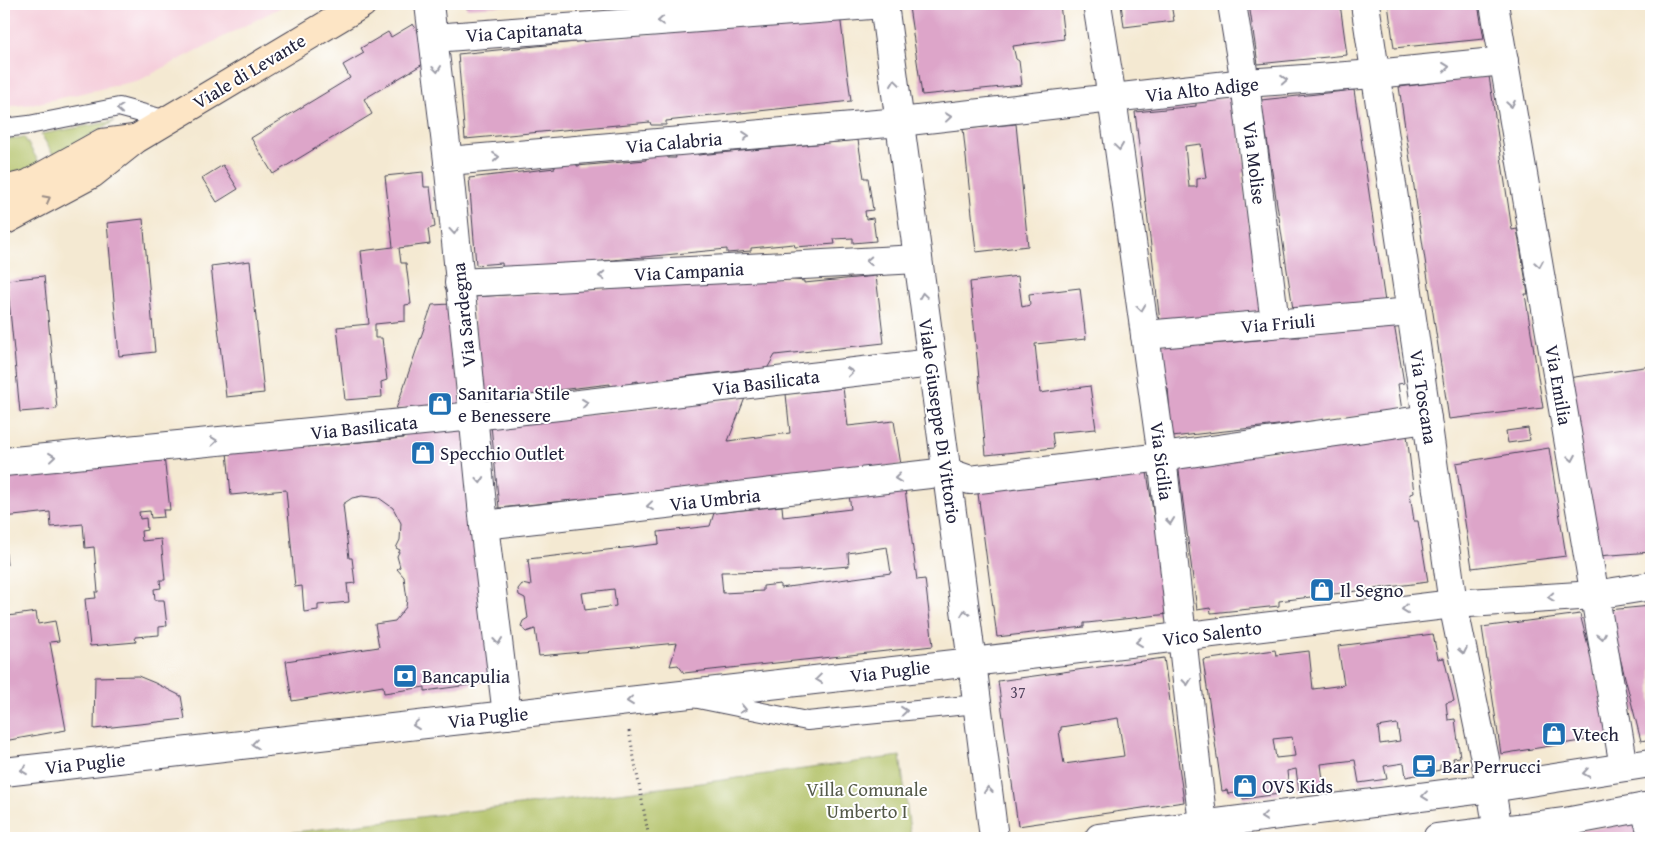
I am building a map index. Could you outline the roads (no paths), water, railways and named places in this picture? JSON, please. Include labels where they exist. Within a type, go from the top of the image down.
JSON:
[{"type":"main road","name":"Viale di Levante","points":[[4,222],[92,174],[136,139],[362,4]]},
{"type":"main road","name":"Viale di Levante","points":[[4,190],[28,184],[102,143],[136,139]]},
{"type":"street","name":"Via Sardegna","points":[[429,4],[448,161],[484,525],[508,715]]},
{"type":"street","name":"Via Capitanata","points":[[434,38],[884,4]]},
{"type":"street","name":"Viale Giuseppe Di Vittorio","points":[[884,4],[994,838]]},
{"type":"street","name":"Via Sicilia","points":[[1097,4],[1162,457],[1203,825]]},
{"type":"street","name":"Via Molise","points":[[1232,4],[1245,83],[1275,323]]},
{"type":"street","name":"Via Toscana","points":[[1365,4],[1453,604],[1499,834]]},
{"type":"street","name":"Via Emilia","points":[[1494,4],[1624,767]]},
{"type":"street","name":"Via Alto Adige","points":[[900,122],[1245,83],[1375,74],[1504,61]]},
{"type":"street","name":"Via Calabria","points":[[448,161],[900,122]]},
{"type":"street","name":"Via Campania","points":[[459,283],[918,259]]},
{"type":"street","name":"Via Friuli","points":[[1145,335],[1411,312]]},
{"type":"street","name":"Via Basilicata","points":[[4,462],[474,416],[932,363]]},
{"type":"street","points":[[947,472],[970,480],[1162,457],[1427,419]]},
{"type":"street","name":"Via Umbria","points":[[484,525],[947,472]]},
{"type":"street","name":"Vico Salento","points":[[972,662],[1453,604],[1595,595],[1651,586]]},
{"type":"street","name":"Via Puglie","points":[[4,772],[972,662]]},
{"type":"street","points":[[1099,838],[1491,788],[1651,763]]},
{"type":"street","points":[[1437,838],[1567,830],[1649,814]]},
{"type":"lane","points":[[4,128],[29,125],[119,107],[167,120]]},
{"type":"lane","points":[[678,695],[807,721],[977,704]]},
{"type":"place","name":"Sanitaria Stile e Benessere","points":[[440,404]]},
{"type":"place","name":"Specchio Outlet","points":[[423,453]]},
{"type":"place","name":"Il Segno","points":[[1322,590]]},
{"type":"place","name":"Bancapulia","points":[[405,676]]},
{"type":"place","name":"Vtech","points":[[1554,734]]},
{"type":"place","name":"Bar Perrucci","points":[[1424,766]]},
{"type":"place","name":"OVS Kids","points":[[1245,786]]},
{"type":"park label","name":"Villa Comunale Umberto I","points":[[867,800]]}]
